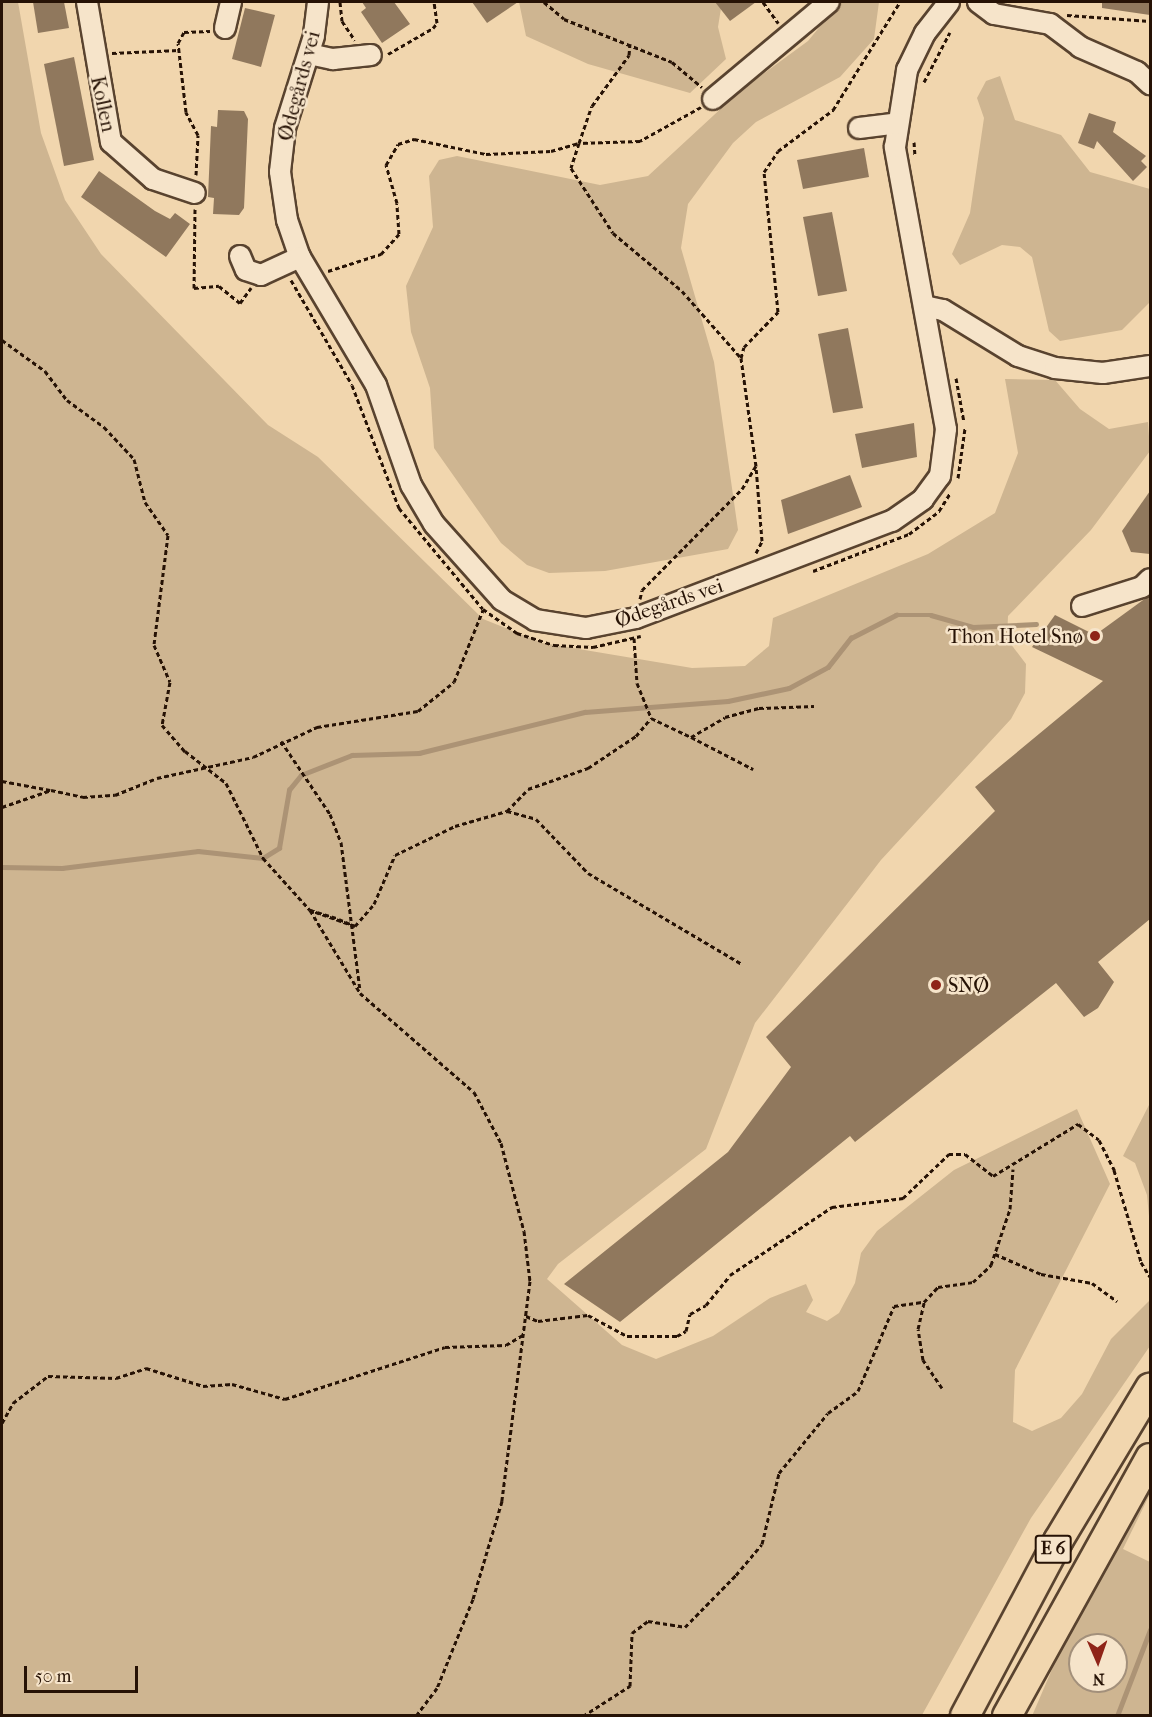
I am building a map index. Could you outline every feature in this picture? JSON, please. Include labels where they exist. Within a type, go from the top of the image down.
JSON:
[{"type":"highway","name":"E 6","points":[[965,1716],[1058,1541],[1150,1388]]},
{"type":"highway","name":"E 6","points":[[1007,1716],[1150,1458]]},
{"type":"street","name":"Kollen","points":[[87,2],[93,50],[116,149],[164,186],[195,193]]},
{"type":"street","points":[[225,28],[231,2]]},
{"type":"street","name":"Ødegårds vei","points":[[318,2],[309,54],[290,111],[280,172],[292,261],[312,278],[376,385],[420,504],[492,592],[535,620],[586,628],[640,626],[892,521],[923,499],[940,476],[946,445],[924,306],[898,172],[915,50],[949,2]]},
{"type":"street","points":[[713,99],[829,2]]},
{"type":"street","points":[[978,2],[994,14],[1043,21],[1150,84]]},
{"type":"street","points":[[309,54],[333,59],[371,51]]},
{"type":"street","points":[[859,128],[906,127]]},
{"type":"street","points":[[240,256],[246,270],[255,274],[292,261]]},
{"type":"street","points":[[924,306],[943,310],[1018,356],[1055,368],[1103,373],[1150,366]]},
{"type":"street","points":[[1082,606],[1142,587],[1150,579]]},
{"type":"path","points":[[340,2],[342,21],[371,51],[433,28],[434,2]]},
{"type":"path","points":[[293,285],[392,246],[399,219],[386,165],[398,144],[414,139],[486,154],[551,151],[579,143],[640,141],[713,99],[687,71],[630,44],[564,19],[544,2]]},
{"type":"path","points":[[763,2],[786,36]]},
{"type":"path","points":[[754,557],[762,541],[756,465],[741,358],[744,347],[768,325],[779,306],[764,172],[778,151],[833,110],[900,2]]},
{"type":"path","points":[[1060,12],[1150,21]]},
{"type":"path","points":[[921,92],[954,27]]},
{"type":"path","points":[[225,28],[184,32],[179,50],[186,112],[198,135],[194,288],[219,286],[240,303],[248,296],[255,274]]},
{"type":"path","points":[[630,44],[629,55],[592,106],[585,136],[579,143],[571,168],[575,180],[613,233],[682,291],[741,358]]},
{"type":"path","points":[[93,50],[179,50]]},
{"type":"path","points":[[906,127],[916,160]]},
{"type":"path","points":[[292,261],[293,285],[357,395],[399,508],[483,609],[517,633],[554,645],[593,647],[634,638]]},
{"type":"path","points":[[2,340],[45,371],[67,400],[104,427],[134,459],[144,502],[168,535],[154,645],[170,682],[162,725],[184,751],[211,767],[226,783],[263,858],[310,910],[360,993],[474,1092],[501,1143],[524,1231],[530,1281],[502,1501],[472,1599],[437,1688],[416,1716]]},
{"type":"path","points":[[806,574],[909,534],[944,503],[958,477],[965,442],[955,375]]},
{"type":"path","points":[[753,769],[651,718],[637,683],[634,638],[640,626],[642,590],[742,489],[756,465]]},
{"type":"path","points":[[2,781],[82,797],[115,795],[158,778],[253,757],[281,741],[317,727],[418,711],[443,695],[483,609]]},
{"type":"path","points":[[691,737],[725,717],[759,708],[814,706]]},
{"type":"path","points":[[355,926],[374,904],[395,855],[446,829],[507,811],[528,789],[588,768],[636,736],[651,718]]},
{"type":"path","points":[[281,741],[330,813],[341,842],[355,926],[360,993]]},
{"type":"path","points":[[2,807],[51,790]]},
{"type":"path","points":[[507,811],[536,819],[588,873],[742,964]]},
{"type":"path","points":[[310,910],[355,926]]},
{"type":"path","points":[[526,1316],[538,1321],[588,1316],[627,1335],[677,1336],[686,1331],[690,1314],[706,1305],[730,1275],[832,1207],[903,1198],[949,1154],[965,1154],[993,1176],[1013,1169],[1068,1127],[1085,1126],[1099,1140],[1123,1190],[1141,1262],[1150,1277]]},
{"type":"path","points":[[942,1388],[923,1360],[918,1329],[924,1302],[938,1287],[973,1282],[995,1254],[1010,1209],[1013,1169]]},
{"type":"path","points":[[995,1254],[1041,1274],[1092,1283],[1116,1301]]},
{"type":"path","points":[[583,1716],[630,1686],[632,1633],[648,1621],[686,1627],[762,1544],[779,1473],[828,1413],[858,1391],[894,1306],[924,1302]]},
{"type":"path","points":[[2,1423],[13,1403],[48,1376],[116,1378],[146,1368],[203,1386],[232,1384],[285,1400],[445,1347],[506,1345],[524,1334]]},
{"type":"shaded area","points":[[2,2],[18,2],[41,133],[65,200],[101,254],[268,425],[318,457],[483,619],[543,643],[692,668],[745,666],[769,646],[773,618],[928,554],[995,513],[1018,453],[1005,379],[1055,380],[1080,409],[1109,429],[1148,422],[1150,451],[1091,530],[1008,616],[1007,639],[1026,664],[1025,693],[1011,719],[881,860],[755,1023],[706,1149],[558,1264],[547,1279],[622,1345],[656,1359],[713,1336],[770,1298],[806,1284],[813,1300],[806,1312],[827,1321],[839,1313],[855,1283],[861,1253],[877,1231],[954,1170],[1077,1109],[1110,1184],[1015,1370],[1013,1422],[1032,1431],[1061,1418],[1082,1394],[1111,1339],[1150,1300],[1150,1346],[1031,1518],[922,1715],[2,1715]]},
{"type":"shaded area","points":[[519,2],[722,2],[718,27],[726,59],[690,93],[588,64],[526,36]]},
{"type":"shaded area","points":[[840,2],[879,2],[874,39],[840,77],[756,122],[733,143],[688,204],[681,248],[714,362],[738,530],[728,549],[605,571],[549,573],[527,565],[501,543],[434,448],[430,388],[411,332],[406,286],[433,227],[429,176],[439,160],[457,156],[600,185],[648,176],[740,91],[808,41]]},
{"type":"shaded area","points":[[1000,76],[1015,120],[1061,135],[1090,172],[1150,189],[1150,302],[1122,330],[1060,341],[1049,331],[1032,257],[1020,247],[1002,245],[960,265],[952,254],[970,213],[984,118],[977,98],[986,81]]},
{"type":"shaded area","points":[[1150,1103],[1150,1227],[1147,1195],[1135,1163],[1123,1156]]},
{"type":"shaded area","points":[[1150,1441],[1150,1494],[1123,1549],[1150,1562],[1150,1715],[1032,1716]]},
{"type":"building","points":[[33,2],[64,2],[69,28],[38,33]]},
{"type":"building","points":[[362,2],[394,2],[410,24],[382,43],[361,12],[366,8]]},
{"type":"building","points":[[472,2],[518,2],[487,23]]},
{"type":"building","points":[[715,2],[756,2],[730,21]]},
{"type":"building","points":[[1102,2],[1150,2],[1150,15],[1102,8]]},
{"type":"building","points":[[245,8],[275,15],[261,67],[232,59]]},
{"type":"building","points":[[74,57],[94,160],[64,166],[44,64]]},
{"type":"building","points":[[218,110],[244,111],[248,119],[244,208],[239,215],[213,214],[214,198],[208,197],[211,126],[217,127]]},
{"type":"building","points":[[1089,113],[1116,122],[1113,132],[1146,156],[1141,161],[1147,167],[1133,181],[1097,141],[1094,149],[1078,143]]},
{"type":"building","points":[[864,148],[869,177],[803,189],[797,160]]},
{"type":"building","points":[[99,171],[155,211],[170,219],[175,213],[190,224],[166,257],[81,197]]},
{"type":"building","points":[[832,212],[847,291],[818,296],[803,217]]},
{"type":"building","points":[[848,328],[863,408],[833,413],[818,334]]},
{"type":"building","points":[[914,423],[917,457],[862,468],[855,434]]},
{"type":"building","points":[[850,475],[862,507],[788,534],[781,500]]},
{"type":"building","points":[[1150,491],[1150,554],[1131,552],[1122,531]]},
{"type":"building","name":"SNØ","points":[[1150,595],[1150,919],[1098,962],[1114,982],[1098,1008],[1084,1017],[1056,983],[855,1142],[850,1136],[620,1322],[564,1284],[728,1152],[791,1067],[766,1037],[995,811],[975,787],[1103,681],[1032,647],[1055,615],[1095,635]]},
{"type":"waterway","points":[[2,867],[62,868],[198,851],[263,858],[279,848],[289,790],[301,775],[352,755],[419,753],[585,712],[728,701],[789,688],[828,667],[851,638],[896,615],[931,615],[973,627],[1036,624]]},
{"type":"waterway","points":[[1117,1716],[1150,1630]]},
{"type":"place","name":"Thon Hotel Snø","points":[[1095,636]]},
{"type":"place","name":"SNØ","points":[[936,985]]}]
